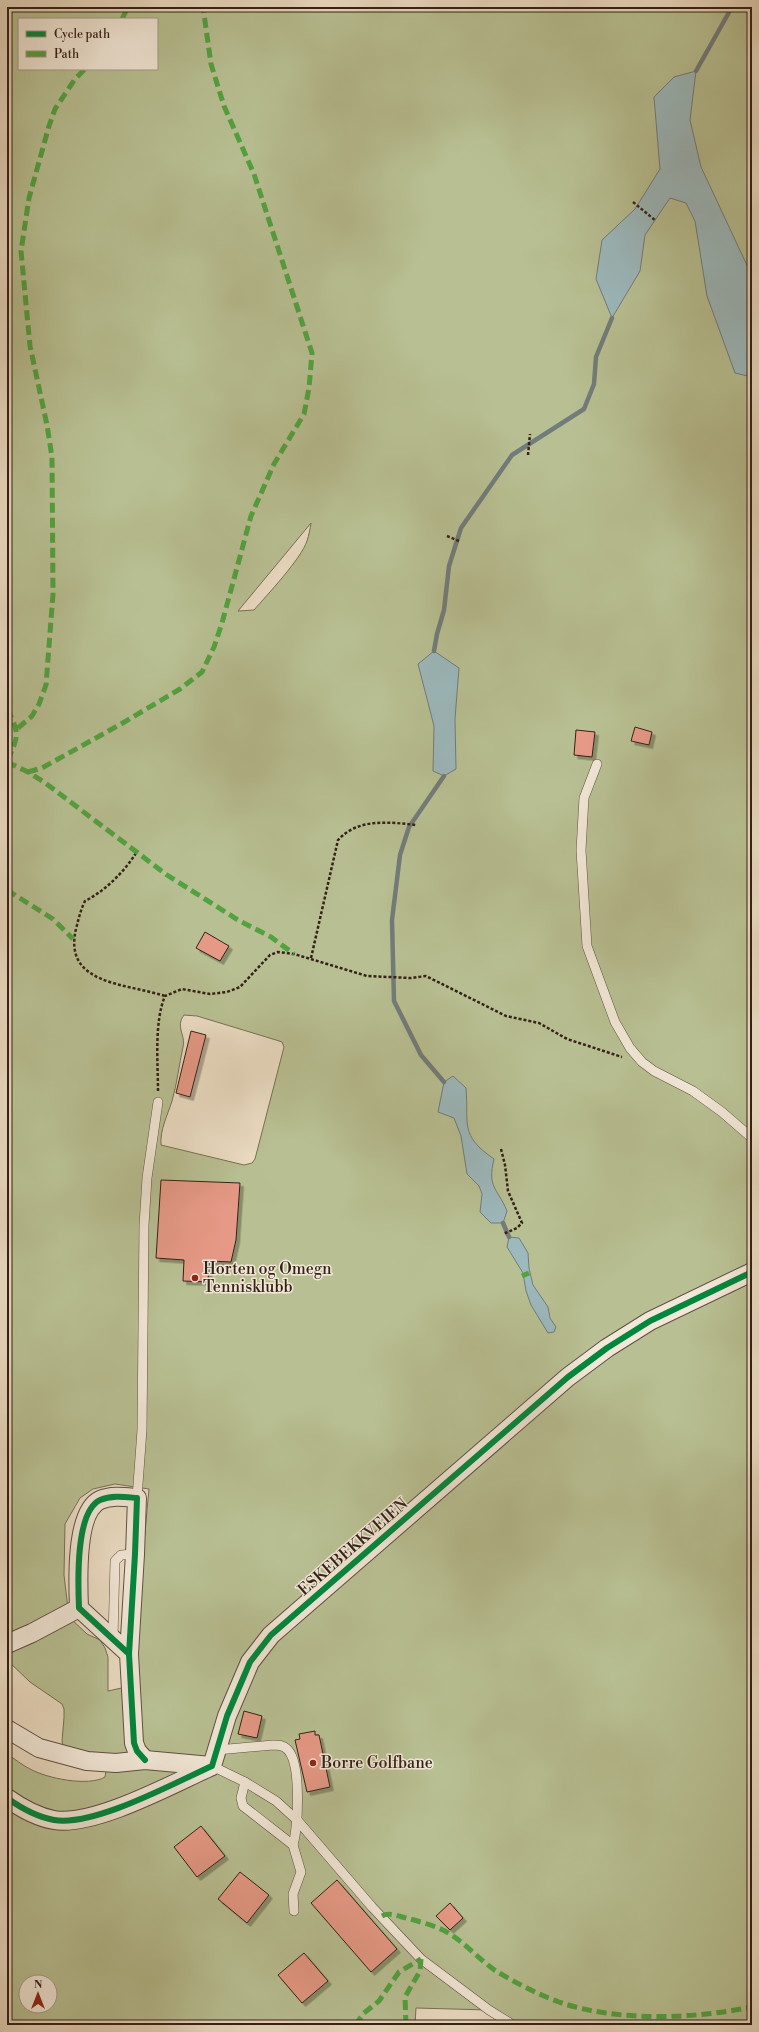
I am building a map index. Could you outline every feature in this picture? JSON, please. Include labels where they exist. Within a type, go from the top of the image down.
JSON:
[{"type":"street","name":"ESKEBEKKVEIEN","points":[[214,1758],[227,1716],[250,1662],[271,1635],[568,1377],[602,1351],[650,1321],[752,1272]]},
{"type":"street","points":[[129,1654],[113,1641],[79,1608],[77,1569],[84,1523],[89,1513],[99,1501],[113,1497],[137,1498],[129,1654],[134,1742],[137,1751],[145,1760]]},
{"type":"street","points":[[7,1644],[32,1633],[79,1608]]},
{"type":"street","points":[[7,1729],[39,1748],[86,1761],[116,1763],[145,1760],[214,1758]]},
{"type":"street","points":[[7,1798],[30,1813],[55,1820],[84,1819],[110,1812],[214,1758]]},
{"type":"lane","points":[[597,764],[584,798],[581,850],[587,946],[615,1022],[630,1048],[642,1062],[654,1071],[693,1091],[722,1112],[752,1138]]},
{"type":"lane","points":[[137,1498],[142,1430],[144,1225],[147,1178],[158,1102]]},
{"type":"lane","points":[[113,1641],[115,1561],[121,1555],[135,1554]]},
{"type":"lane","points":[[214,1758],[273,1745],[286,1748],[294,1763],[298,1821],[293,1845],[301,1872],[293,1894],[294,1911]]},
{"type":"lane","points":[[214,1758],[245,1782],[276,1801],[298,1821],[372,1908],[421,1959],[489,2010],[514,2025]]},
{"type":"lane","points":[[245,1782],[241,1798],[243,1806],[293,1845]]},
{"type":"path","points":[[633,202],[656,221]]},
{"type":"path","points":[[528,455],[530,434]]},
{"type":"path","points":[[447,536],[459,541]]},
{"type":"path","points":[[311,958],[338,840],[345,833],[357,826],[373,823],[416,825]]},
{"type":"path","points":[[136,853],[130,863],[114,879],[95,896],[85,901],[73,939],[74,948],[86,971],[107,982],[165,996],[182,990],[210,994],[227,992],[240,986],[270,955],[278,952],[311,958],[366,976],[410,978],[422,975],[464,993],[506,1016],[539,1023],[567,1039],[642,1062]]},
{"type":"path","points":[[158,1102],[157,1056],[161,1006],[165,996]]},
{"type":"path","points":[[501,1148],[505,1164],[508,1191],[522,1219],[522,1223],[517,1228],[504,1234]]},
{"type":"green space","points":[[7,7],[752,7],[752,2025],[513,2025],[489,2010],[416,2008],[415,2025],[7,2025],[7,1754],[24,1766],[56,1778],[88,1781],[98,1780],[105,1777],[106,1771],[63,1746],[64,1709],[62,1704],[30,1682],[7,1660]],"holes":[[[311,523],[308,539],[304,549],[283,577],[254,610],[238,611]],[[184,1015],[197,1016],[282,1042],[284,1047],[255,1159],[252,1163],[244,1165],[161,1145],[163,1128],[174,1095],[184,1043],[180,1023],[181,1019]],[[115,1484],[149,1489],[140,1587],[135,1685],[108,1691],[108,1657],[105,1648],[100,1640],[87,1634],[69,1617],[64,1575],[65,1524],[80,1498],[93,1489]]]},
{"type":"water","points":[[696,71],[690,120],[701,167],[752,276],[752,377],[735,373],[707,296],[695,221],[686,203],[670,198],[645,235],[640,271],[612,318],[596,279],[602,240],[635,209],[660,169],[654,97],[674,77]]},
{"type":"water","points":[[434,651],[459,668],[455,719],[456,769],[444,776],[433,771],[434,726],[418,664]]},
{"type":"water","points":[[453,1076],[466,1088],[467,1120],[471,1135],[475,1143],[494,1159],[492,1182],[507,1211],[503,1223],[491,1223],[480,1212],[482,1194],[479,1186],[467,1174],[461,1136],[454,1118],[438,1112],[444,1082]]},
{"type":"water","points":[[509,1237],[519,1238],[528,1253],[529,1268],[533,1285],[548,1307],[550,1318],[556,1327],[554,1332],[548,1333],[531,1305],[526,1291],[523,1273],[507,1247]]},
{"type":"building","points":[[635,727],[652,732],[649,745],[631,741]]},
{"type":"building","points":[[576,730],[595,732],[592,757],[574,755]]},
{"type":"building","points":[[205,932],[229,946],[220,961],[196,948]]},
{"type":"building","points":[[191,1031],[206,1035],[190,1097],[176,1093]]},
{"type":"building","points":[[161,1180],[240,1183],[236,1240],[231,1262],[209,1261],[208,1282],[183,1281],[184,1260],[156,1258]]},
{"type":"building","points":[[244,1711],[262,1716],[257,1738],[238,1734]]},
{"type":"building","name":"Borre Golfbane","points":[[315,1731],[315,1735],[319,1735],[330,1787],[307,1792],[295,1740],[300,1739],[299,1734]]},
{"type":"building","points":[[201,1826],[225,1856],[197,1877],[174,1847]]},
{"type":"building","points":[[240,1872],[269,1895],[247,1923],[218,1899]]},
{"type":"building","points":[[337,1880],[397,1949],[371,1972],[311,1903]]},
{"type":"building","points":[[450,1903],[463,1918],[450,1930],[436,1916]]},
{"type":"building","points":[[304,1953],[328,1981],[302,2003],[278,1975]]},
{"type":"waterway","points":[[696,71],[732,7]]},
{"type":"waterway","points":[[434,651],[444,610],[449,566],[461,528],[512,455],[584,409],[594,384],[596,357],[612,318]]},
{"type":"waterway","points":[[444,776],[409,827],[400,855],[392,920],[394,1001],[421,1055],[444,1082]]},
{"type":"waterway","points":[[503,1223],[509,1237]]},
{"type":"marked path","points":[[122,18],[128,7]]},
{"type":"marked path","points":[[28,772],[42,768],[121,724],[180,689],[202,672],[214,647],[222,623],[251,516],[274,464],[304,414],[309,388],[312,353],[254,174],[224,106],[211,64],[203,7]]},
{"type":"marked path","points":[[18,728],[32,716],[39,704],[46,685],[53,594],[52,457],[47,425],[30,346],[21,251],[29,198],[49,126],[55,109],[75,79],[84,70]]},
{"type":"marked path","points":[[7,709],[16,730],[16,741],[7,762]]},
{"type":"marked path","points":[[7,762],[44,782],[167,875],[238,920],[271,937],[294,954]]},
{"type":"marked path","points":[[7,763],[9,787],[7,796]]},
{"type":"marked path","points":[[7,890],[53,919],[73,939]]},
{"type":"marked path","points":[[522,1276],[529,1273]]},
{"type":"marked path","points":[[7,1541],[9,1553],[7,1567]]},
{"type":"marked path","points":[[382,1916],[388,1914],[397,1915],[443,1930],[457,1939],[496,1971],[527,1988],[559,2002],[581,2008],[630,2016],[680,2016],[752,2007]]},
{"type":"marked path","points":[[355,2025],[364,2013],[379,2001],[399,1972],[421,1959]]},
{"type":"marked path","points":[[406,2025],[405,1997],[420,1971],[421,1959]]},
{"type":"cycle path","points":[[7,1798],[24,1809],[41,1817],[54,1820],[71,1820],[90,1817],[134,1802],[212,1766],[227,1716],[250,1662],[271,1635],[568,1377],[607,1348],[650,1321],[752,1272]]},
{"type":"cycle path","points":[[129,1654],[79,1608],[78,1583],[82,1533],[86,1519],[92,1507],[100,1500],[105,1498],[137,1498],[129,1654],[134,1743],[137,1751],[145,1760]]},
{"type":"place","name":"Horten og Omegn Tennisklubb","points":[[195,1278]]},
{"type":"place","name":"Borre Golfbane","points":[[313,1763]]}]
